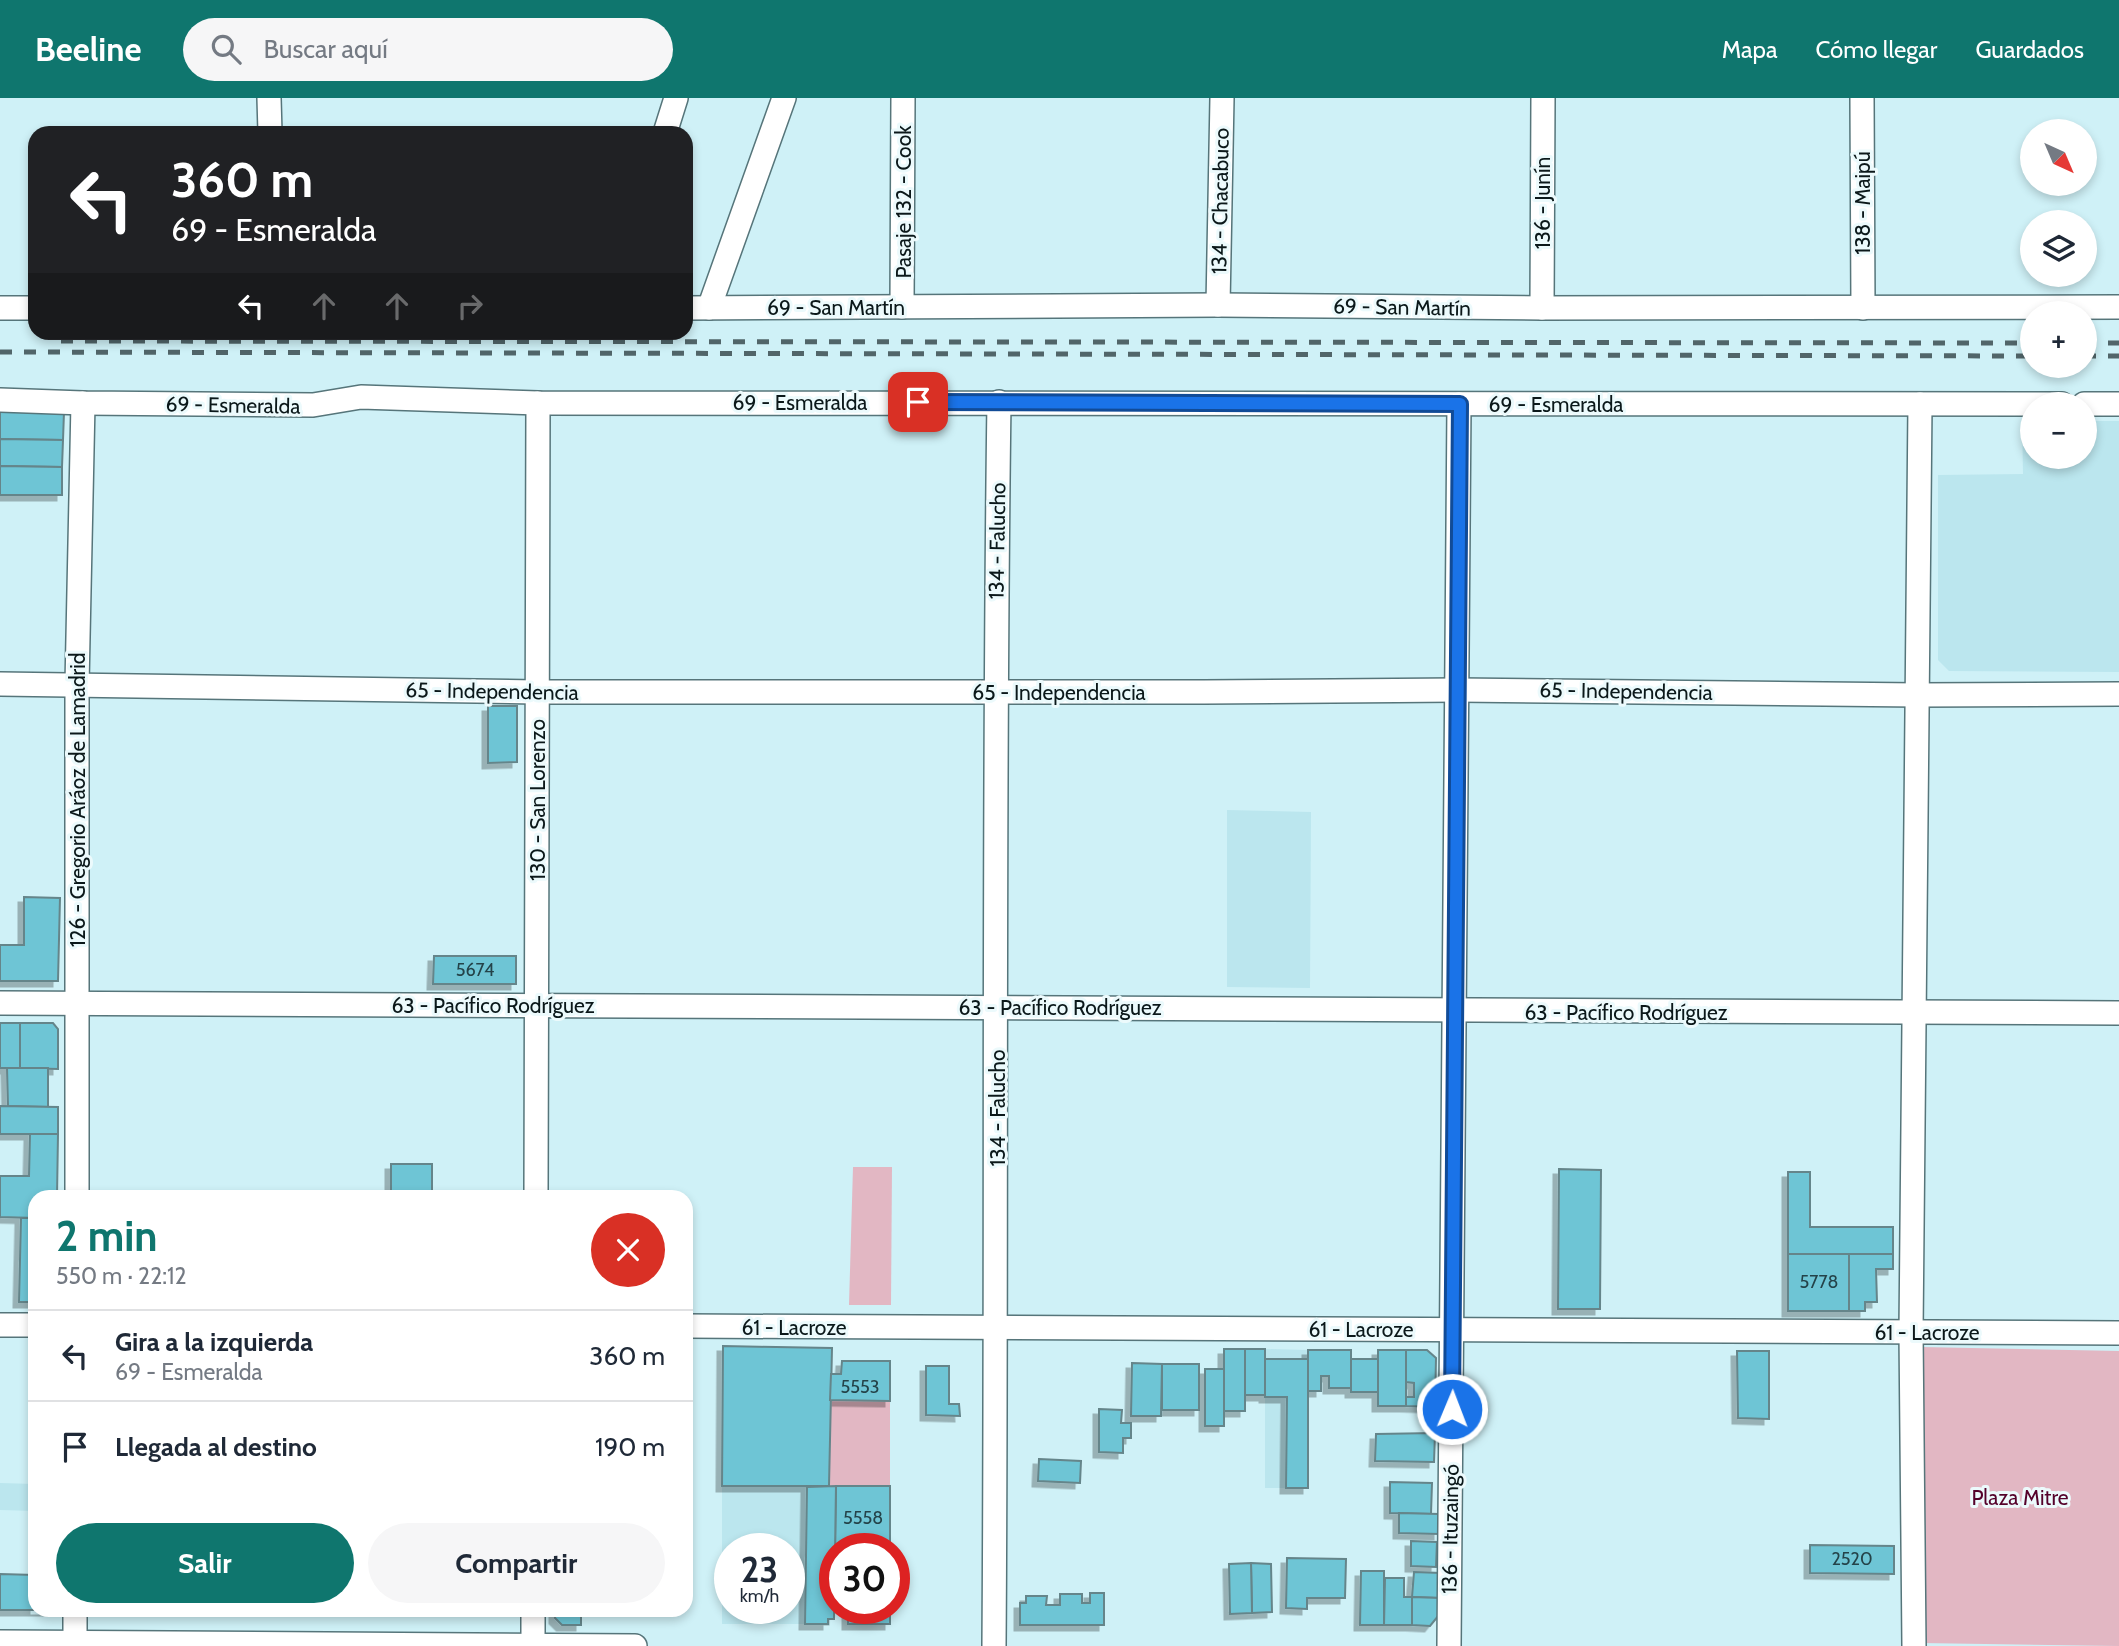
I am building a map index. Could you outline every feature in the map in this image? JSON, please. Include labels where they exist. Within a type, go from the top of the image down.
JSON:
[{"type":"street","points":[[270,98],[270,126]]},
{"type":"street","points":[[667,126],[676,98]]},
{"type":"street","points":[[698,308],[783,98]]},
{"type":"street","name":"Pasaje 132 - Cook","points":[[902,307],[903,98]]},
{"type":"street","name":"134 - Chacabuco","points":[[1218,305],[1222,98]]},
{"type":"street","name":"136 - Junín","points":[[1542,308],[1543,98]]},
{"type":"street","name":"138 - Maipú","points":[[1862,98],[1863,308]]},
{"type":"street","name":"69 - San Martín","points":[[698,308],[1218,305],[1542,308],[2119,307]]},
{"type":"street","points":[[0,308],[28,308]]},
{"type":"street","points":[[0,390],[361,397]]},
{"type":"street","name":"69 - Esmeralda","points":[[0,400],[313,405],[361,397],[538,402],[2020,404]]},
{"type":"street","name":"130 - San Lorenzo","points":[[536,1190],[538,402]]},
{"type":"street","name":"134 - Falucho","points":[[994,1646],[997,1007],[995,691],[999,402]]},
{"type":"street","name":"126 - Gregorio Aráoz de Lamadrid","points":[[77,1190],[77,684],[83,403]]},
{"type":"street","name":"136 - Ituzaingó","points":[[1449,1646],[1460,404]]},
{"type":"street","points":[[1914,1646],[1912,1332],[1920,404]]},
{"type":"street","points":[[2097,404],[2119,404]]},
{"type":"street","name":"65 - Independencia","points":[[0,684],[536,692],[1458,690],[1918,695],[2119,694]]},
{"type":"street","name":"63 - Pacífico Rodríguez","points":[[0,1003],[997,1007],[1454,1012],[2119,1013]]},
{"type":"street","points":[[0,1325],[28,1325]]},
{"type":"street","name":"61 - Lacroze","points":[[693,1326],[2119,1334]]},
{"type":"street","points":[[75,1617],[75,1644]]},
{"type":"street","points":[[533,1617],[533,1646]]},
{"type":"street","points":[[0,1642],[635,1646]]},
{"type":"shaded area","points":[[2097,421],[2119,421],[2119,672],[1949,671],[1938,660],[1938,475],[2023,474],[2023,469],[2097,469]]},
{"type":"shaded area","points":[[1227,810],[1311,812],[1310,988],[1227,987]]},
{"type":"shaded area","points":[[1265,1349],[1308,1350],[1308,1488],[1265,1488]]},
{"type":"shaded area","points":[[0,1483],[28,1484],[28,1511],[0,1510]]},
{"type":"shaded area","points":[[722,1486],[807,1487],[805,1624],[805,1533],[722,1533]]},
{"type":"green space","points":[[853,1167],[892,1167],[891,1305],[849,1305]]},
{"type":"green space","points":[[723,1346],[832,1348],[830,1400],[890,1401],[890,1486],[722,1486]]},
{"type":"green space","name":"Plaza Mitre","points":[[1921,1347],[2119,1351],[2119,1646],[1920,1643]]},
{"type":"building","points":[[0,411],[64,412],[63,440],[0,439]]},
{"type":"building","points":[[0,439],[63,440],[62,467],[0,466]]},
{"type":"building","points":[[0,466],[62,467],[62,495],[0,495]]},
{"type":"building","points":[[488,706],[517,706],[517,762],[488,763]]},
{"type":"building","points":[[24,897],[60,898],[58,981],[0,981],[0,945],[24,945]]},
{"type":"building","points":[[434,956],[516,956],[516,984],[433,984]]},
{"type":"building","points":[[0,1023],[20,1023],[20,1068],[0,1068]]},
{"type":"building","points":[[20,1023],[53,1023],[58,1029],[58,1069],[20,1068]]},
{"type":"building","points":[[7,1068],[48,1068],[48,1107],[8,1106]]},
{"type":"building","points":[[0,1106],[58,1107],[58,1134],[0,1134]]},
{"type":"building","points":[[30,1134],[58,1134],[57,1190],[28,1190],[28,1218],[0,1217],[0,1176],[29,1176]]},
{"type":"building","points":[[391,1164],[432,1164],[432,1190],[391,1190]]},
{"type":"building","points":[[1559,1169],[1601,1170],[1600,1309],[1558,1309]]},
{"type":"building","points":[[1788,1172],[1810,1172],[1810,1227],[1893,1227],[1893,1254],[1788,1254]]},
{"type":"building","points":[[21,1218],[28,1218],[28,1302],[19,1302]]},
{"type":"building","points":[[1788,1254],[1849,1254],[1849,1311],[1788,1311]]},
{"type":"building","points":[[1849,1254],[1893,1254],[1893,1269],[1876,1269],[1877,1302],[1865,1302],[1865,1311],[1849,1311]]},
{"type":"building","points":[[723,1346],[832,1348],[829,1486],[722,1486]]},
{"type":"building","points":[[1224,1349],[1245,1349],[1245,1411],[1224,1411]]},
{"type":"building","points":[[1245,1349],[1265,1349],[1265,1395],[1245,1395]]},
{"type":"building","points":[[1308,1350],[1351,1350],[1351,1388],[1329,1388],[1329,1376],[1321,1376],[1321,1391],[1308,1391]]},
{"type":"building","points":[[1378,1350],[1406,1350],[1406,1406],[1378,1406]]},
{"type":"building","points":[[1406,1350],[1427,1350],[1436,1358],[1435,1407],[1406,1406],[1406,1397],[1414,1397],[1414,1383],[1406,1382]]},
{"type":"building","points":[[1737,1351],[1769,1351],[1769,1419],[1738,1418]]},
{"type":"building","points":[[1265,1359],[1308,1359],[1308,1488],[1286,1488],[1287,1397],[1265,1397]]},
{"type":"building","points":[[1351,1359],[1378,1359],[1378,1392],[1351,1392]]},
{"type":"building","points":[[842,1361],[890,1361],[890,1401],[830,1400],[831,1374],[841,1374]]},
{"type":"building","points":[[1132,1363],[1162,1364],[1161,1416],[1131,1416]]},
{"type":"building","points":[[1162,1364],[1199,1364],[1199,1410],[1162,1410]]},
{"type":"building","points":[[926,1366],[949,1366],[949,1404],[959,1404],[960,1416],[926,1415]]},
{"type":"building","points":[[1205,1369],[1224,1369],[1224,1426],[1205,1426]]},
{"type":"building","points":[[1099,1409],[1122,1410],[1121,1423],[1131,1423],[1131,1438],[1123,1438],[1123,1453],[1099,1452]]},
{"type":"building","points":[[1435,1433],[1434,1462],[1375,1461],[1376,1434]]},
{"type":"building","points":[[1039,1459],[1081,1461],[1080,1483],[1038,1481]]},
{"type":"building","points":[[1390,1482],[1432,1483],[1431,1514],[1390,1513]]},
{"type":"building","points":[[836,1486],[890,1486],[890,1533],[835,1533]]},
{"type":"building","points":[[836,1486],[835,1533],[819,1533],[819,1624],[805,1624],[807,1487]]},
{"type":"building","points":[[1399,1513],[1439,1514],[1439,1534],[1399,1533]]},
{"type":"building","points":[[1411,1541],[1437,1542],[1436,1567],[1411,1566]]},
{"type":"building","points":[[1810,1545],[1894,1546],[1894,1574],[1810,1573]]},
{"type":"building","points":[[1287,1558],[1346,1559],[1345,1598],[1307,1598],[1307,1609],[1286,1608]]},
{"type":"building","points":[[1251,1563],[1271,1564],[1272,1612],[1252,1613]]},
{"type":"building","points":[[1251,1563],[1252,1613],[1230,1614],[1229,1564]]},
{"type":"building","points":[[1361,1571],[1384,1571],[1384,1625],[1360,1625]]},
{"type":"building","points":[[1414,1572],[1441,1573],[1440,1598],[1412,1597]]},
{"type":"building","points":[[0,1574],[28,1575],[28,1610],[0,1610]]},
{"type":"building","points":[[1385,1578],[1404,1578],[1404,1597],[1412,1597],[1412,1625],[1384,1625]]},
{"type":"building","points":[[1090,1593],[1104,1593],[1104,1625],[1020,1625],[1020,1603],[1026,1603],[1026,1596],[1047,1596],[1046,1605],[1060,1605],[1060,1594],[1082,1594],[1082,1603],[1090,1603]]},
{"type":"building","points":[[1412,1597],[1440,1598],[1439,1615],[1430,1626],[1412,1625]]},
{"type":"building","points":[[581,1617],[581,1625],[562,1625],[555,1618]]},
{"type":"railway","points":[[61,341],[2020,343]]},
{"type":"railway","points":[[2097,343],[2119,343]]},
{"type":"railway","points":[[0,352],[2020,356]]},
{"type":"railway","points":[[2097,356],[2119,356]]},
{"type":"route","points":[[918,402],[1460,404],[1452,1409]]}]
